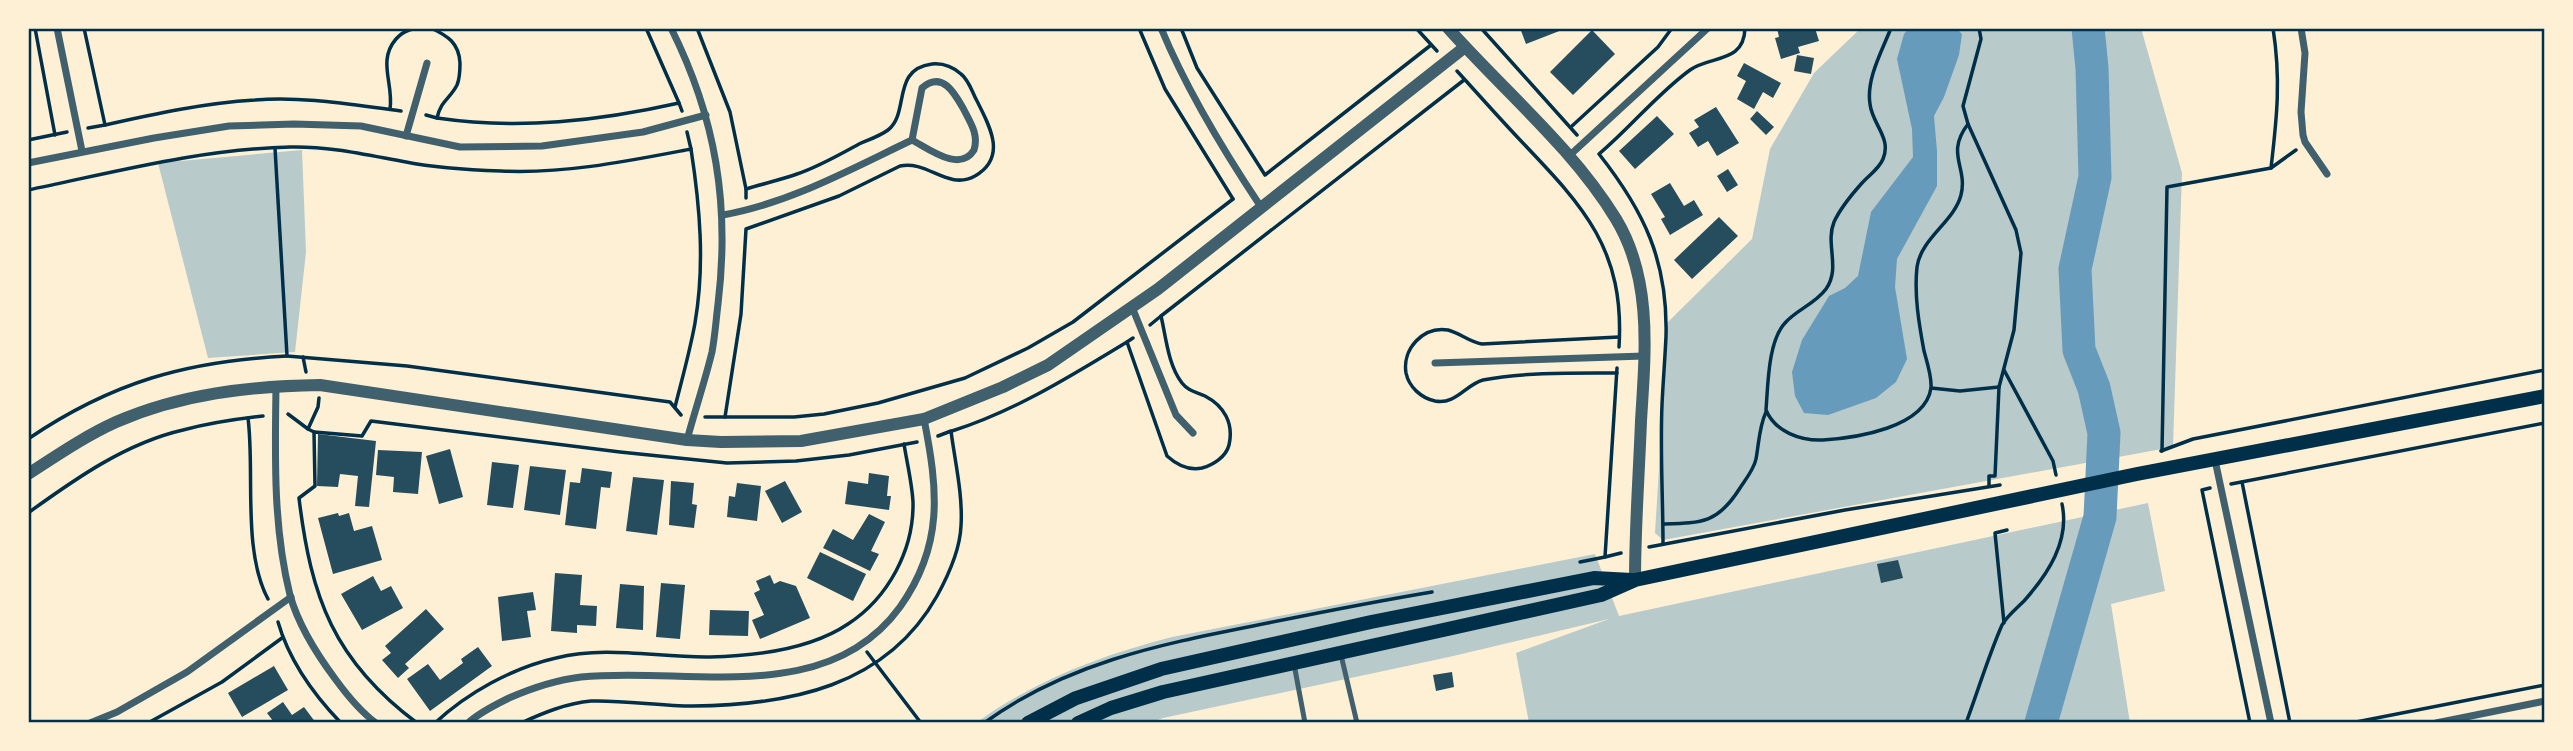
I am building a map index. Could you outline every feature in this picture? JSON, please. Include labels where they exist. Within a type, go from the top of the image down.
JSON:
[{"type":"main road","points":[[1078,723],[1111,708],[1163,692],[1601,595],[1635,580],[2137,474],[2545,396]]},
{"type":"main road","points":[[1028,723],[1076,698],[1161,669],[1336,630],[1594,578],[1635,580]]},
{"type":"main road","points":[[1336,630],[1341,652]]},
{"type":"street","points":[[57,28],[82,152]]},
{"type":"street","points":[[671,28],[706,115],[720,178],[723,215],[722,275],[712,351],[687,440]]},
{"type":"street","points":[[1161,28],[1193,95],[1261,207]]},
{"type":"street","points":[[1448,28],[1569,156],[1596,189],[1618,222],[1632,254],[1640,285],[1645,337],[1635,580]]},
{"type":"street","points":[[1569,156],[1708,28]]},
{"type":"street","points":[[2301,28],[2305,53],[2301,112],[2305,142],[2327,174]]},
{"type":"street","points":[[28,474],[88,437],[159,406],[204,394],[276,387],[320,386],[687,440],[720,442],[801,441],[924,419],[1003,387],[1048,365],[1132,307],[1465,47]]},
{"type":"street","points":[[406,136],[427,63]]},
{"type":"street","points":[[723,215],[781,201],[912,141],[953,160],[966,159],[974,150],[975,134],[953,90],[946,83],[932,82],[922,88],[912,141]]},
{"type":"street","points":[[28,163],[229,126],[294,124],[361,127],[460,147],[542,146],[643,132],[706,115]]},
{"type":"street","points":[[1132,307],[1177,415],[1193,433]]},
{"type":"street","points":[[1435,363],[1644,356]]},
{"type":"street","points":[[276,387],[277,510],[291,597],[317,654],[345,692],[376,723]]},
{"type":"street","points":[[468,723],[497,704],[552,683],[581,677],[722,679],[764,675],[805,668],[837,658],[861,645],[894,614],[923,569],[933,534],[934,469],[924,419]]},
{"type":"street","points":[[2215,460],[2271,723]]},
{"type":"street","points":[[90,723],[117,712],[187,672],[291,597]]},
{"type":"street","points":[[2436,723],[2545,701]]},
{"type":"lane","points":[[1341,652],[1357,723]]},
{"type":"lane","points":[[1294,663],[1305,723]]},
{"type":"path","points":[[35,28],[55,135]]},
{"type":"path","points":[[85,28],[105,125]]},
{"type":"path","points":[[28,140],[175,110],[257,99],[324,101],[413,112],[437,118],[440,104],[456,87],[460,74],[459,51],[449,36],[429,28],[412,28],[401,33],[390,46],[386,60],[392,96],[390,109]]},
{"type":"path","points":[[646,28],[679,103]]},
{"type":"path","points":[[697,28],[730,111],[746,189],[741,314],[724,409],[725,417]]},
{"type":"path","points":[[1139,28],[1165,89],[1233,199]]},
{"type":"path","points":[[1181,28],[1197,68],[1265,175]]},
{"type":"path","points":[[1416,28],[1566,188],[1588,216],[1608,257],[1620,314],[1605,557],[1845,510],[2001,485]]},
{"type":"path","points":[[1481,28],[1584,143],[1594,153],[1599,154],[1626,188],[1643,220],[1658,262],[1666,334],[1661,408],[1663,544]]},
{"type":"path","points":[[1572,127],[1658,47],[1672,28]]},
{"type":"path","points":[[1599,154],[1689,71],[1725,58],[1737,50],[1745,37],[1745,28]]},
{"type":"path","points":[[1663,524],[1704,522],[1717,516],[1731,503],[1755,463],[1760,424],[1766,410],[1774,339],[1786,322],[1827,288],[1833,270],[1831,238],[1834,222],[1862,182],[1883,160],[1884,137],[1870,105],[1870,88],[1891,28]]},
{"type":"path","points":[[1979,28],[1981,39],[1963,106],[1968,124],[2016,230],[2021,253],[2014,330],[1999,387],[1995,477],[1989,477],[1989,486]]},
{"type":"path","points":[[2271,168],[2279,96],[2278,60],[2273,28]]},
{"type":"path","points":[[28,439],[93,400],[158,375],[196,365],[241,358],[288,356],[407,366],[658,400],[670,402],[682,416],[693,417],[794,417],[878,403],[965,378],[1028,348],[1073,322],[1431,44]]},
{"type":"path","points":[[746,189],[798,174],[888,130],[898,115],[902,88],[907,80],[921,68],[931,64],[950,66],[964,77],[993,136],[995,148],[990,160],[977,175],[967,179],[948,179],[926,167],[909,164],[900,166],[839,196],[746,229]]},
{"type":"path","points":[[28,513],[68,484],[127,451],[181,430],[275,414],[290,414],[314,432],[362,436],[370,421],[607,451],[727,463],[810,459],[928,440],[969,426],[1057,385],[1127,342],[1464,80]]},
{"type":"path","points":[[1766,410],[1783,431],[1810,440],[1840,439],[1892,426],[1914,414],[1923,405],[1931,388],[1918,320],[1917,265],[1930,239],[1949,217],[1962,192],[1957,146],[1960,135],[1968,124]]},
{"type":"path","points":[[2305,142],[2271,168],[2167,187],[2162,451],[2193,439],[2545,370]]},
{"type":"path","points":[[275,148],[288,356]]},
{"type":"path","points":[[675,407],[695,323],[700,273],[701,236],[691,149]]},
{"type":"path","points":[[1127,342],[1167,456],[1184,467],[1195,469],[1203,468],[1224,456],[1231,433],[1227,416],[1219,405],[1204,395],[1192,392],[1181,382],[1171,358],[1161,316]]},
{"type":"path","points":[[303,357],[304,370],[320,386],[318,407],[308,429]]},
{"type":"path","points":[[1931,388],[1960,391],[1999,387]]},
{"type":"path","points":[[2250,723],[2202,490],[2545,423]]},
{"type":"path","points":[[521,723],[555,709],[591,701],[693,706],[772,699],[837,683],[876,664],[912,632],[927,614],[956,552],[961,528],[960,495],[951,431]]},
{"type":"path","points":[[314,432],[315,486],[299,498],[311,576],[341,645],[387,701],[417,723]]},
{"type":"path","points":[[435,723],[469,696],[499,680],[556,658],[603,652],[710,657],[756,653],[808,642],[849,624],[876,599],[903,559],[913,503],[904,444]]},
{"type":"path","points":[[2242,482],[2290,723]]},
{"type":"path","points":[[1966,723],[2004,622],[1995,533],[2007,530]]},
{"type":"path","points":[[148,723],[222,682],[282,638]]},
{"type":"path","points":[[861,645],[921,723]]},
{"type":"path","points":[[2351,723],[2545,685]]},
{"type":"shaded area","points":[[1861,28],[2141,28],[2182,173],[2173,447],[1663,540],[1655,533],[1668,322],[1752,239],[1770,149],[1814,73]]},
{"type":"shaded area","points":[[302,150],[306,252],[295,352],[208,358],[158,163]]},
{"type":"shaded area","points":[[2148,503],[2165,591],[2111,604],[2130,723],[1529,723],[1516,653],[1609,619],[1148,723],[976,723],[1045,682],[1146,644],[1595,554],[1619,616]]},
{"type":"water","points":[[1909,28],[1956,28],[1962,34],[1959,55],[1934,116],[1937,186],[1897,259],[1895,287],[1907,359],[1896,382],[1876,398],[1828,415],[1804,413],[1795,396],[1792,372],[1802,340],[1829,296],[1845,288],[1858,276],[1871,212],[1913,157],[1912,129],[1897,59],[1904,34]]},
{"type":"building","points":[[1520,28],[1567,28],[1526,44]]},
{"type":"building","points":[[1777,28],[1815,28],[1819,41],[1798,47],[1800,53],[1781,59],[1775,38],[1779,37]]},
{"type":"building","points":[[1592,30],[1615,54],[1573,95],[1550,72]]},
{"type":"building","points":[[1797,55],[1814,58],[1811,74],[1794,71]]},
{"type":"building","points":[[1744,63],[1781,83],[1773,98],[1763,92],[1754,109],[1737,99],[1746,81],[1737,76]]},
{"type":"building","points":[[1716,107],[1739,143],[1717,156],[1708,141],[1698,147],[1689,133],[1699,127],[1694,120]]},
{"type":"building","points":[[1757,111],[1774,127],[1766,135],[1750,119]]},
{"type":"building","points":[[1657,116],[1674,134],[1635,169],[1619,151]]},
{"type":"building","points":[[1728,169],[1738,185],[1727,192],[1717,176]]},
{"type":"building","points":[[1670,183],[1684,206],[1694,200],[1703,215],[1670,235],[1661,219],[1665,217],[1651,194]]},
{"type":"building","points":[[1719,217],[1738,236],[1692,279],[1674,260]]},
{"type":"building","points":[[318,434],[376,441],[369,507],[355,506],[358,476],[340,474],[338,487],[317,486]]},
{"type":"building","points":[[450,449],[463,497],[439,504],[426,456]]},
{"type":"building","points":[[378,450],[422,452],[418,494],[393,492],[394,477],[376,475]]},
{"type":"building","points":[[492,462],[519,465],[513,508],[487,505]]},
{"type":"building","points":[[530,466],[566,470],[560,515],[524,510]]},
{"type":"building","points":[[582,468],[612,472],[610,488],[601,487],[596,529],[565,525],[570,482],[580,483]]},
{"type":"building","points":[[869,473],[889,476],[889,510],[845,504],[848,481],[868,484]]},
{"type":"building","points":[[633,477],[664,480],[657,535],[626,531]]},
{"type":"building","points":[[671,481],[694,483],[692,504],[697,505],[694,528],[669,525]]},
{"type":"building","points":[[785,481],[802,512],[782,523],[765,491]]},
{"type":"building","points":[[737,483],[761,486],[757,521],[727,517],[729,496],[735,497]]},
{"type":"building","points":[[338,513],[339,516],[349,513],[354,531],[372,526],[382,560],[333,574],[318,518]]},
{"type":"building","points":[[869,514],[885,522],[871,551],[879,554],[870,571],[823,548],[833,529],[853,540]]},
{"type":"building","points":[[820,552],[866,574],[853,601],[807,578]]},
{"type":"building","points":[[1898,560],[1903,578],[1881,583],[1877,564]]},
{"type":"building","points":[[555,573],[582,575],[580,605],[597,606],[596,626],[577,625],[577,633],[551,631]]},
{"type":"building","points":[[770,575],[774,584],[780,581],[796,586],[810,618],[760,639],[752,620],[764,615],[754,593],[760,590],[756,581]]},
{"type":"building","points":[[373,576],[381,591],[391,586],[403,608],[362,630],[341,594]]},
{"type":"building","points":[[661,583],[685,585],[680,639],[656,637]]},
{"type":"building","points":[[620,584],[644,586],[643,630],[616,628]]},
{"type":"building","points":[[533,592],[536,610],[527,611],[531,637],[502,641],[498,597]]},
{"type":"building","points":[[426,609],[444,629],[405,664],[409,668],[398,678],[382,660],[391,653],[385,646]]},
{"type":"building","points":[[710,610],[749,611],[748,636],[709,635]]},
{"type":"building","points":[[478,647],[492,666],[430,711],[407,679],[428,664],[440,680],[463,663],[461,659]]},
{"type":"building","points":[[274,666],[288,690],[242,717],[228,693]]},
{"type":"building","points":[[1452,672],[1454,687],[1436,691],[1433,675]]},
{"type":"building","points":[[283,702],[292,715],[304,707],[316,723],[270,723],[273,721],[267,713]]},
{"type":"waterway","points":[[2041,723],[2100,517],[2104,433],[2094,388],[2079,350],[2075,269],[2095,177],[2092,68],[2088,28]]}]
